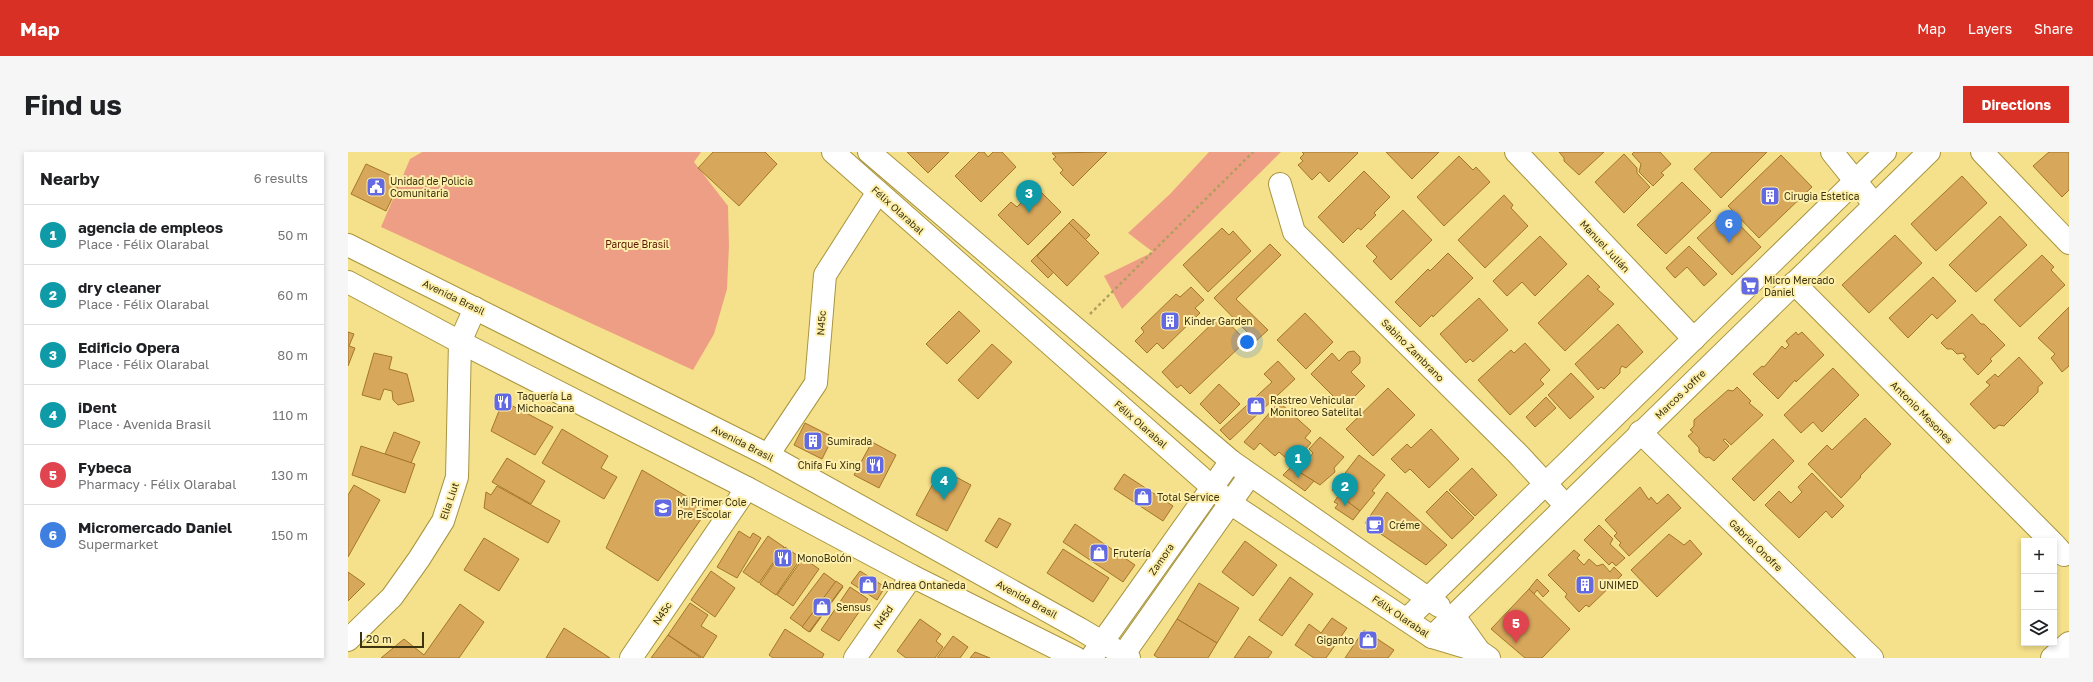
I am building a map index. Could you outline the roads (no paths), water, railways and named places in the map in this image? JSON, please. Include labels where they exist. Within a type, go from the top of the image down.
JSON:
[{"type":"street","name":"Félix Olarabal","points":[[833,152],[1230,503],[1432,637],[1484,654]]},
{"type":"street","name":"Félix Olarabal","points":[[869,152],[1231,461],[1454,616],[1484,654]]},
{"type":"street","name":"Manuel Julián","points":[[1516,152],[1694,339]]},
{"type":"street","points":[[1832,152],[1874,204]]},
{"type":"street","points":[[1407,619],[1546,485],[1885,152]]},
{"type":"street","name":"Marcos Joffre","points":[[1432,637],[1640,432],[1929,152]]},
{"type":"street","points":[[1982,152],[2069,243]]},
{"type":"street","name":"Sabino Zambrano","points":[[1280,184],[1294,232],[1566,506]]},
{"type":"street","name":"N45c","points":[[768,455],[816,383],[825,275],[878,192]]},
{"type":"street","name":"Avenida Brasil","points":[[348,245],[768,455],[1097,650],[1125,657]]},
{"type":"street","points":[[348,282],[460,342],[746,488],[912,576],[1076,658]]},
{"type":"street","name":"Antonio Mesones","points":[[1794,283],[2047,538]]},
{"type":"street","name":"Elia Liut","points":[[348,640],[392,597],[419,559],[443,521],[457,477],[460,342],[475,308]]},
{"type":"street","name":"Gabriel Onofre","points":[[1640,432],[1872,658]]},
{"type":"street","name":"Zamora","points":[[1097,650],[1231,461]]},
{"type":"street","points":[[1125,657],[1250,475]]},
{"type":"street","name":"N45c","points":[[631,658],[746,488]]},
{"type":"street","name":"N45d","points":[[855,658],[912,576]]},
{"type":"street","points":[[2052,658],[2069,644]]},
{"type":"place","name":"Unidad de Policia Comunitaria","points":[[376,187]]},
{"type":"place","name":"Cirugia Estetica","points":[[1770,196]]},
{"type":"place","name":"Edificio Opera","points":[[1029,213]]},
{"type":"place","name":"Micromercado Daniel","points":[[1729,243]]},
{"type":"place","name":"Micro Mercado Daniel","points":[[1750,286]]},
{"type":"place","name":"Kinder Garden","points":[[1170,321]]},
{"type":"place","name":"Taquería La Michoacana","points":[[503,402]]},
{"type":"place","name":"Rastreo Vehicular Monitoreo Satelital","points":[[1256,406]]},
{"type":"place","name":"Sumirada","points":[[813,441]]},
{"type":"place","name":"Chifa Fu Xing","points":[[875,465]]},
{"type":"place","name":"agencia de empleos","points":[[1298,478]]},
{"type":"place","name":"Total Service","points":[[1143,497]]},
{"type":"place","name":"iDent","points":[[944,500]]},
{"type":"place","name":"dry cleaner","points":[[1345,506]]},
{"type":"place","name":"Mi Primer Cole Pre Escolar","points":[[663,508]]},
{"type":"place","name":"Créme","points":[[1375,525]]},
{"type":"place","name":"Frutería","points":[[1099,553]]},
{"type":"place","name":"MonoBolón","points":[[783,558]]},
{"type":"place","name":"Andrea Ontaneda","points":[[868,585]]},
{"type":"place","name":"UNIMED","points":[[1585,585]]},
{"type":"place","name":"Sensus","points":[[822,607]]},
{"type":"place","name":"Giganto","points":[[1368,640]]},
{"type":"place","name":"Fybeca","points":[[1516,643]]},
{"type":"park label","name":"Parque Brasil","points":[[637,244]]}]
